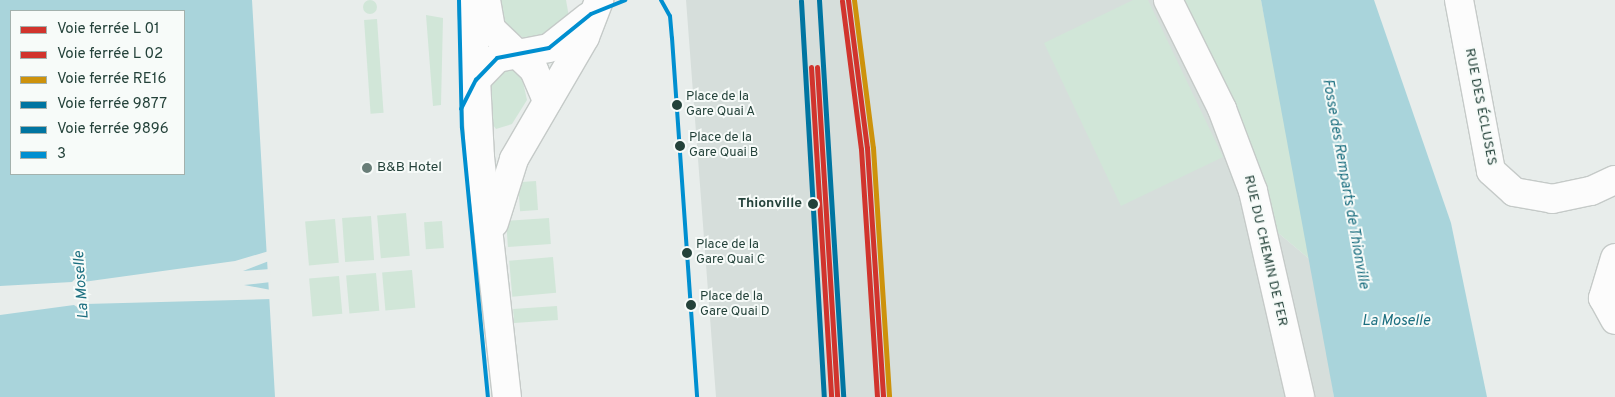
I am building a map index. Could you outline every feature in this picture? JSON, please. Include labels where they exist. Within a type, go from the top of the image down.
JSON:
[{"type":"street","points":[[472,0],[481,142],[492,232],[507,397]]},
{"type":"street","points":[[486,0],[491,29],[534,70],[547,100]]},
{"type":"street","name":"RUE DU CHEMIN DE FER","points":[[1168,0],[1222,109],[1253,191],[1300,397]]},
{"type":"street","name":"RUE DES ÉCLUSES","points":[[1459,0],[1491,171],[1514,192],[1552,199],[1615,180]]},
{"type":"street","points":[[476,80],[497,58],[549,48],[595,7]]},
{"type":"street","points":[[492,232],[514,159],[585,37],[595,7]]},
{"type":"street","points":[[481,142],[514,159]]},
{"type":"street","points":[[1609,309],[1615,258]]},
{"type":"shaded area","points":[[686,0],[1183,0],[1277,232],[1313,262],[1334,397],[716,397]]},
{"type":"green space","points":[[367,0],[373,0],[377,7],[373,14],[367,14],[363,10],[363,4]]},
{"type":"green space","points":[[497,0],[566,0],[569,17],[558,31],[530,42],[507,27]]},
{"type":"green space","points":[[1133,0],[1148,0],[1223,157],[1121,206],[1044,43]]},
{"type":"green space","points":[[1183,0],[1261,0],[1313,262],[1277,232]]},
{"type":"green space","points":[[426,15],[443,18],[441,105],[433,106]]},
{"type":"green space","points":[[377,19],[384,113],[371,114],[364,20]]},
{"type":"green space","points":[[508,66],[521,73],[527,100],[512,124],[496,129],[490,121],[487,88],[493,72]]},
{"type":"green space","points":[[536,181],[538,210],[520,211],[518,182]]},
{"type":"green space","points":[[406,213],[410,256],[381,258],[377,216]]},
{"type":"green space","points":[[371,216],[374,260],[345,262],[342,218]]},
{"type":"green space","points":[[549,218],[551,244],[508,247],[506,221]]},
{"type":"green space","points":[[335,219],[339,263],[309,265],[305,222]]},
{"type":"green space","points":[[442,221],[444,248],[426,249],[424,222]]},
{"type":"green space","points":[[553,257],[556,293],[512,297],[509,261]]},
{"type":"green space","points":[[412,270],[415,308],[385,310],[382,273]]},
{"type":"green space","points":[[376,273],[379,311],[349,313],[346,276]]},
{"type":"green space","points":[[339,276],[342,314],[312,316],[309,279]]},
{"type":"green space","points":[[557,306],[558,320],[514,323],[513,309]]},
{"type":"water","points":[[0,0],[252,0],[275,397],[0,397]]},
{"type":"water","name":"La Moselle","points":[[1261,0],[1374,0],[1451,223],[1487,397],[1334,397]]},
{"type":"pier","points":[[269,251],[269,261],[243,271],[270,269],[271,282],[244,285],[271,290],[272,299],[85,304],[80,309],[74,305],[0,315],[0,286],[72,282],[77,277],[83,282],[235,261]]},
{"type":"transit line","name":"3","points":[[459,0],[462,128],[488,397]]},
{"type":"transit line","name":"3","points":[[461,109],[476,80],[497,58],[549,48],[591,14],[625,0]]},
{"type":"transit line","name":"3","points":[[661,0],[670,16],[672,38],[697,397]]},
{"type":"transit line","points":[[848,0],[867,148],[883,397]]},
{"type":"transit line","points":[[842,1],[861,149],[877,397]]},
{"type":"transit line","points":[[811,67],[831,397]]},
{"type":"transit line","points":[[817,67],[837,397]]},
{"type":"rail line","name":"9877","points":[[819,0],[843,397]]},
{"type":"rail line","name":"RE16","points":[[854,0],[873,148],[889,397]]},
{"type":"rail line","name":"9896","points":[[801,1],[824,397]]},
{"type":"place","name":"Place de la Gare Quai A","points":[[677,105]]},
{"type":"place","name":"Place de la Gare Quai B","points":[[680,146]]},
{"type":"place","name":"B&B Hotel","points":[[367,168]]},
{"type":"place","name":"Thionville","points":[[813,204]]},
{"type":"place","name":"Place de la Gare Quai C","points":[[687,253]]},
{"type":"place","name":"Place de la Gare Quai D","points":[[691,305]]},
{"type":"water label","name":"Fosse des Remparts de Thionville","points":[[1345,184]]}]
